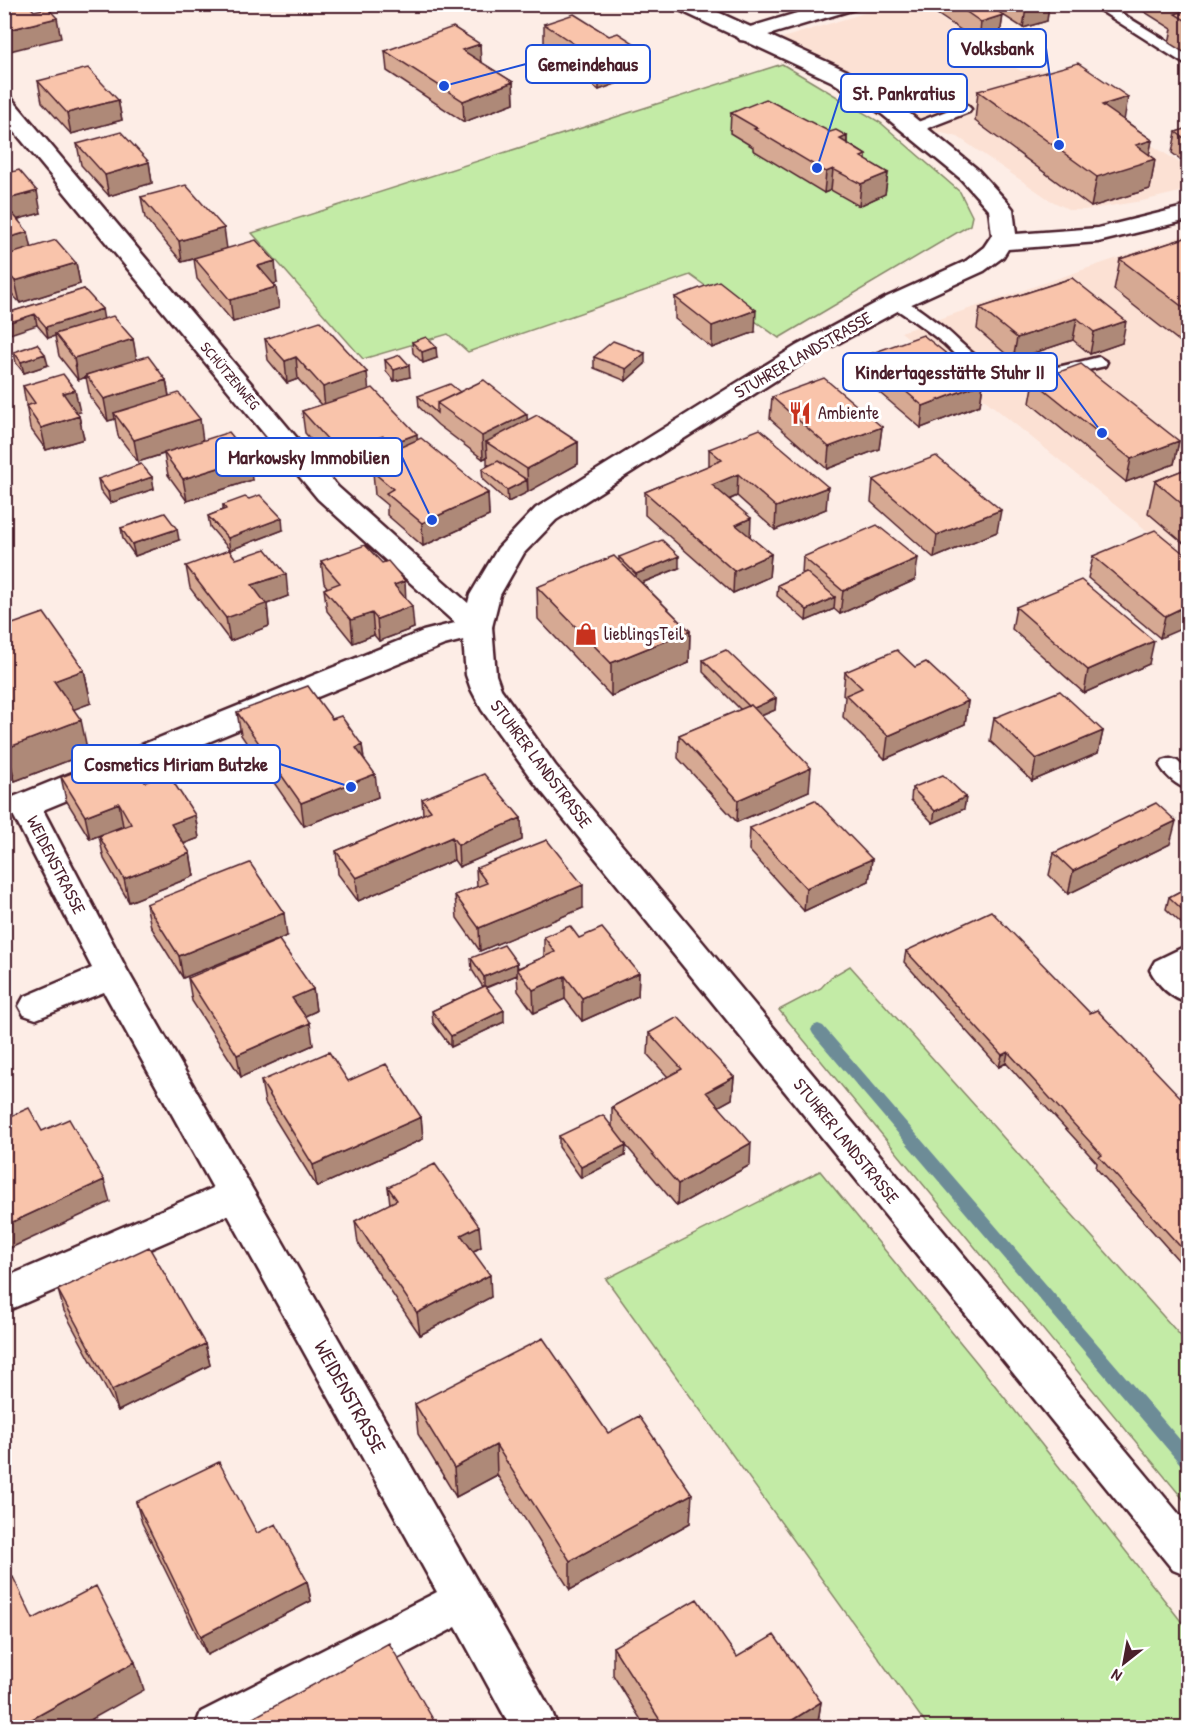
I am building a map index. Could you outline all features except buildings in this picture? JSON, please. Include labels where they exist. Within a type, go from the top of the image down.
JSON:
[{"type":"street","points":[[682,4],[839,76],[915,128],[969,174],[1001,209],[1004,235],[1001,242],[1098,235],[1188,213]]},
{"type":"street","points":[[748,35],[851,4]]},
{"type":"street","name":"SCHÜTZENWEG","points":[[4,104],[328,494],[477,627]]},
{"type":"street","name":"STUHRER LANDSTRASSE","points":[[1001,242],[993,252],[975,266],[896,302],[805,351],[546,514],[512,548],[485,595],[477,627],[481,675],[493,703],[544,773],[1188,1556]]},
{"type":"street","name":"WEIDENSTRASSE","points":[[477,627],[434,638],[24,805],[112,974],[536,1728]]},
{"type":"street","points":[[1188,958],[1167,970],[1188,990]]},
{"type":"street","points":[[36,1006],[112,974]]},
{"type":"street","points":[[4,1296],[237,1194]]},
{"type":"street","points":[[217,1728],[463,1601]]},
{"type":"lane","points":[[1096,4],[1188,60]]},
{"type":"lane","points":[[915,128],[964,109],[940,86]]},
{"type":"lane","points":[[896,302],[921,318],[977,364],[994,372],[1038,375],[1099,362]]},
{"type":"lane","points":[[1170,766],[1188,782]]},
{"type":"shaded area","points":[[891,5],[920,5],[1021,71],[1049,70],[1131,132],[1188,168],[1188,190],[1142,201],[1070,210],[1050,200],[958,137],[934,131],[855,74],[779,39]]},
{"type":"shaded area","points":[[1188,234],[1188,564],[901,332]]},
{"type":"green space","points":[[782,64],[881,123],[960,192],[972,216],[970,225],[779,338],[690,275],[468,352],[448,334],[363,359],[252,233]]},
{"type":"green space","points":[[850,966],[1188,1344],[1188,1505],[779,1010],[821,988],[831,977]]},
{"type":"green space","points":[[820,1171],[978,1364],[1188,1630],[1188,1727],[928,1727],[606,1279]]},
{"type":"waterway","points":[[818,1030],[1188,1461]]},
{"type":"place","name":"Gemeindehaus","points":[[444,86]]},
{"type":"place","name":"Volksbank","points":[[1059,145]]},
{"type":"place","name":"St. Pankratius","points":[[817,168]]},
{"type":"place","name":"Ambiente","points":[[800,413]]},
{"type":"place","name":"Kindertagesstätte Stuhr II","points":[[1102,433]]},
{"type":"place","name":"Markowsky Immobilien","points":[[432,520]]},
{"type":"place","name":"lieblingsTeil","points":[[586,634]]},
{"type":"place","name":"Cosmetics Miriam Butzke","points":[[351,787]]}]
